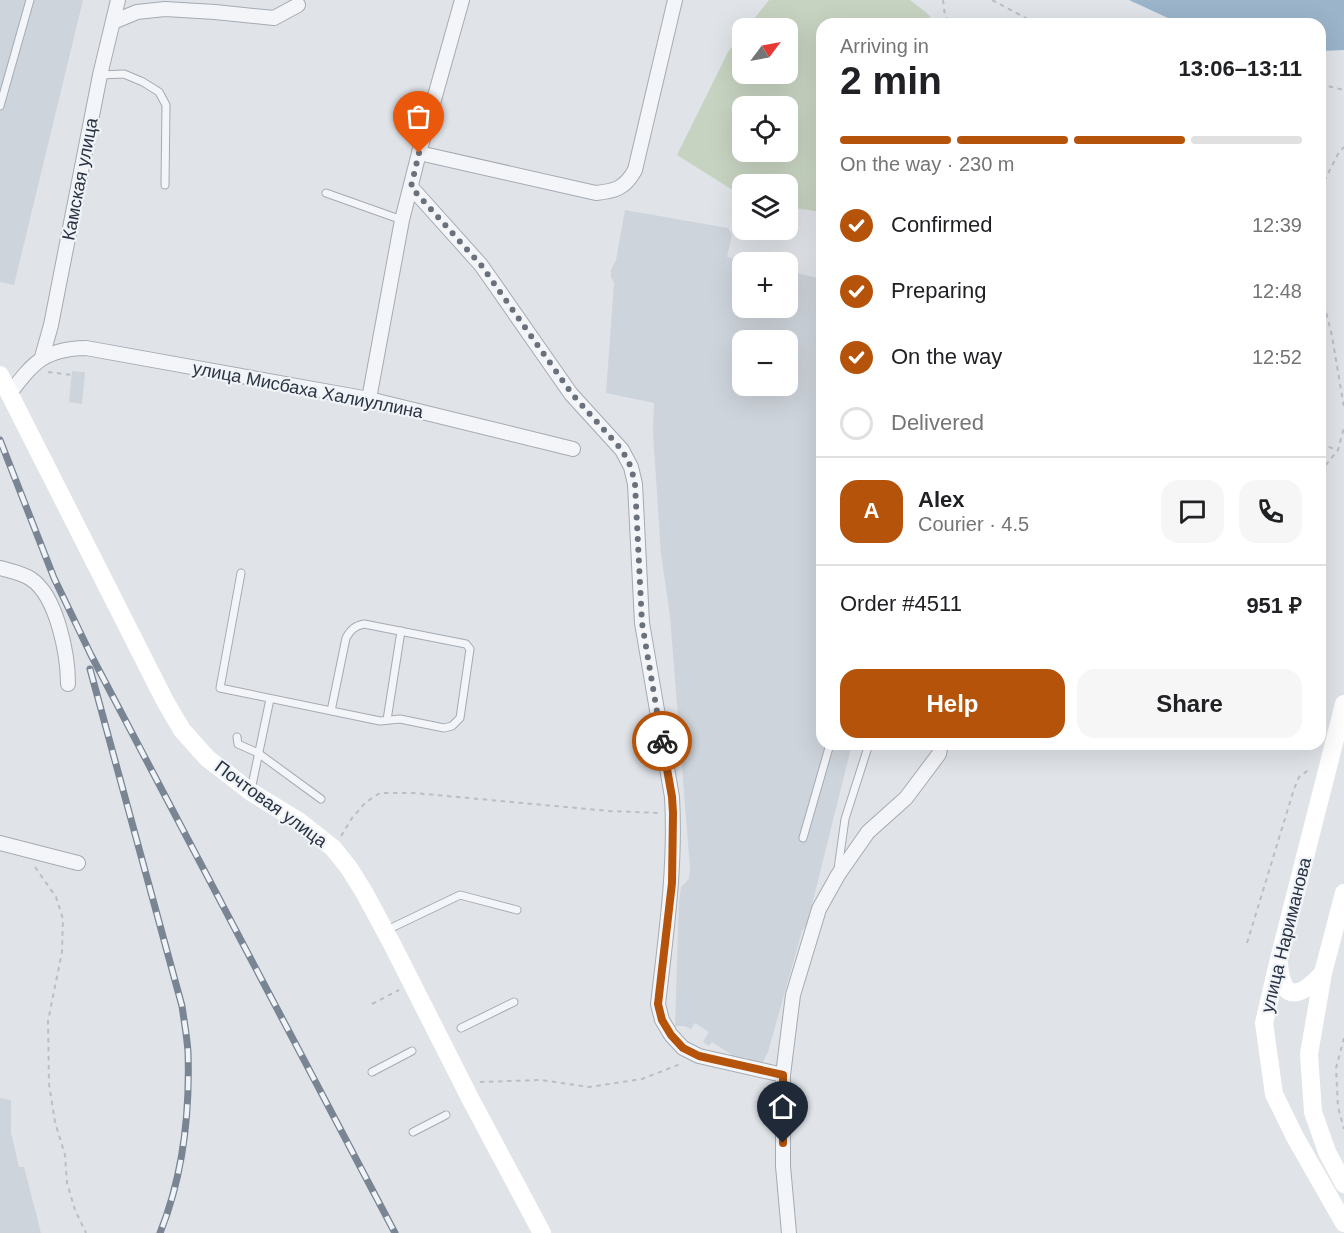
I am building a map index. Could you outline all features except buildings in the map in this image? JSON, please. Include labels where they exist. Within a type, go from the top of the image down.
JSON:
[{"type":"street","name":"Камская улица","points":[[42,357],[51,325],[100,75],[118,0]]},
{"type":"street","points":[[369,399],[402,220],[462,0]]},
{"type":"street","points":[[419,153],[596,193],[622,187],[629,181],[635,170],[675,0]]},
{"type":"street","points":[[113,22],[136,12],[165,9],[274,18],[298,5]]},
{"type":"street","points":[[411,187],[481,265],[572,394],[622,450],[631,467],[635,484],[642,623],[673,813],[672,883],[658,1004],[662,1020],[671,1035],[683,1048],[699,1056],[783,1075]]},
{"type":"street","name":"улица Мисбаха Халиуллина","points":[[42,357],[71,348],[86,348],[369,399],[573,449]]},
{"type":"street","points":[[10,393],[27,370],[42,357]]},
{"type":"street","name":"Почтовая улица","points":[[0,375],[159,690],[182,730],[207,758],[251,792],[300,822],[333,848],[349,868],[385,931],[542,1233]]},
{"type":"street","points":[[0,568],[31,579],[49,599],[59,627],[68,684]]},
{"type":"street","name":"улица Нариманова","points":[[1344,704],[1264,1023],[1274,1094],[1295,1137],[1344,1223]]},
{"type":"street","points":[[789,1233],[783,1166],[783,1075],[793,995],[819,909],[838,874],[868,832],[906,798],[940,750]]},
{"type":"street","points":[[0,843],[78,863]]},
{"type":"street","points":[[1344,893],[1323,974],[1309,1054],[1312,1112],[1344,1184]]},
{"type":"street","points":[[1279,959],[1283,985],[1292,992],[1300,992],[1312,985],[1323,974]]},
{"type":"lane","points":[[0,106],[30,0]]},
{"type":"lane","points":[[100,75],[124,74],[159,93],[166,105],[165,185]]},
{"type":"lane","points":[[326,193],[402,220]]},
{"type":"lane","points":[[242,573],[220,687],[270,699],[380,721],[400,719],[444,728],[452,726],[460,718],[470,649],[466,644],[364,624],[356,626],[346,638],[332,711]]},
{"type":"lane","points":[[387,720],[401,631]]},
{"type":"lane","points":[[251,792],[270,699]]},
{"type":"lane","points":[[237,737],[238,744],[258,753],[321,799]]},
{"type":"lane","points":[[802,838],[829,750]]},
{"type":"lane","points":[[838,874],[845,819],[867,750]]},
{"type":"lane","points":[[385,931],[460,895],[517,910]]},
{"type":"lane","points":[[461,1028],[514,1002]]},
{"type":"lane","points":[[372,1072],[411,1051]]},
{"type":"lane","points":[[413,1132],[446,1115]]},
{"type":"path","points":[[943,0],[946,18]]},
{"type":"path","points":[[992,0],[1026,18]]},
{"type":"path","points":[[1326,86],[1344,90]]},
{"type":"path","points":[[1326,177],[1344,147]]},
{"type":"path","points":[[1326,312],[1344,408]]},
{"type":"path","points":[[27,370],[72,375]]},
{"type":"path","points":[[1326,465],[1338,450],[1344,427]]},
{"type":"path","points":[[1326,446],[1338,450]]},
{"type":"path","points":[[1247,943],[1299,777],[1309,769],[1328,766]]},
{"type":"path","points":[[333,848],[352,818],[366,802],[380,793],[414,793],[609,811],[673,813]]},
{"type":"path","points":[[33,865],[56,897],[63,919],[62,952],[48,1021],[49,1084],[55,1122],[65,1155],[68,1183],[75,1210],[86,1233]]},
{"type":"path","points":[[372,1004],[384,998]]},
{"type":"path","points":[[1344,1038],[1336,1068],[1338,1107],[1344,1129]]},
{"type":"path","points":[[462,1082],[541,1080],[589,1087],[642,1079],[699,1056]]},
{"type":"shaded area","points":[[0,0],[83,0],[14,285],[0,282]]},
{"type":"shaded area","points":[[625,210],[728,228],[732,235],[727,257],[732,258],[732,318],[798,318],[798,273],[816,278],[816,750],[851,750],[807,925],[802,931],[768,1052],[762,1064],[744,1057],[741,1061],[712,1042],[709,1046],[703,1042],[709,1032],[695,1023],[691,1029],[675,1026],[679,902],[681,887],[689,879],[690,868],[670,616],[661,554],[653,433],[654,403],[606,393],[614,283],[611,277]]},
{"type":"shaded area","points":[[72,371],[85,372],[82,404],[69,402]]},
{"type":"shaded area","points":[[0,1098],[11,1100],[11,1133],[19,1167],[24,1167],[41,1233],[0,1233]]},
{"type":"green space","points":[[769,0],[910,0],[931,18],[816,18],[816,211],[798,208],[798,174],[732,174],[732,190],[677,155],[732,47],[732,84],[798,84],[798,18],[755,18]]},
{"type":"water","points":[[1129,0],[1344,0],[1344,50],[1326,51],[1326,18],[1168,18]]},
{"type":"railway","points":[[0,440],[54,578],[91,655],[395,1233]]},
{"type":"railway","points":[[90,669],[182,1006],[187,1040],[188,1098],[183,1144],[174,1189],[160,1233]]},
{"type":"way so far","points":[[419,153],[411,187],[481,265],[572,394],[622,450],[631,467],[635,484],[642,623],[662,741]]},
{"type":"route","points":[[662,741],[673,813],[672,883],[658,1004],[662,1020],[671,1035],[683,1048],[699,1056],[783,1075],[783,1143]]}]
